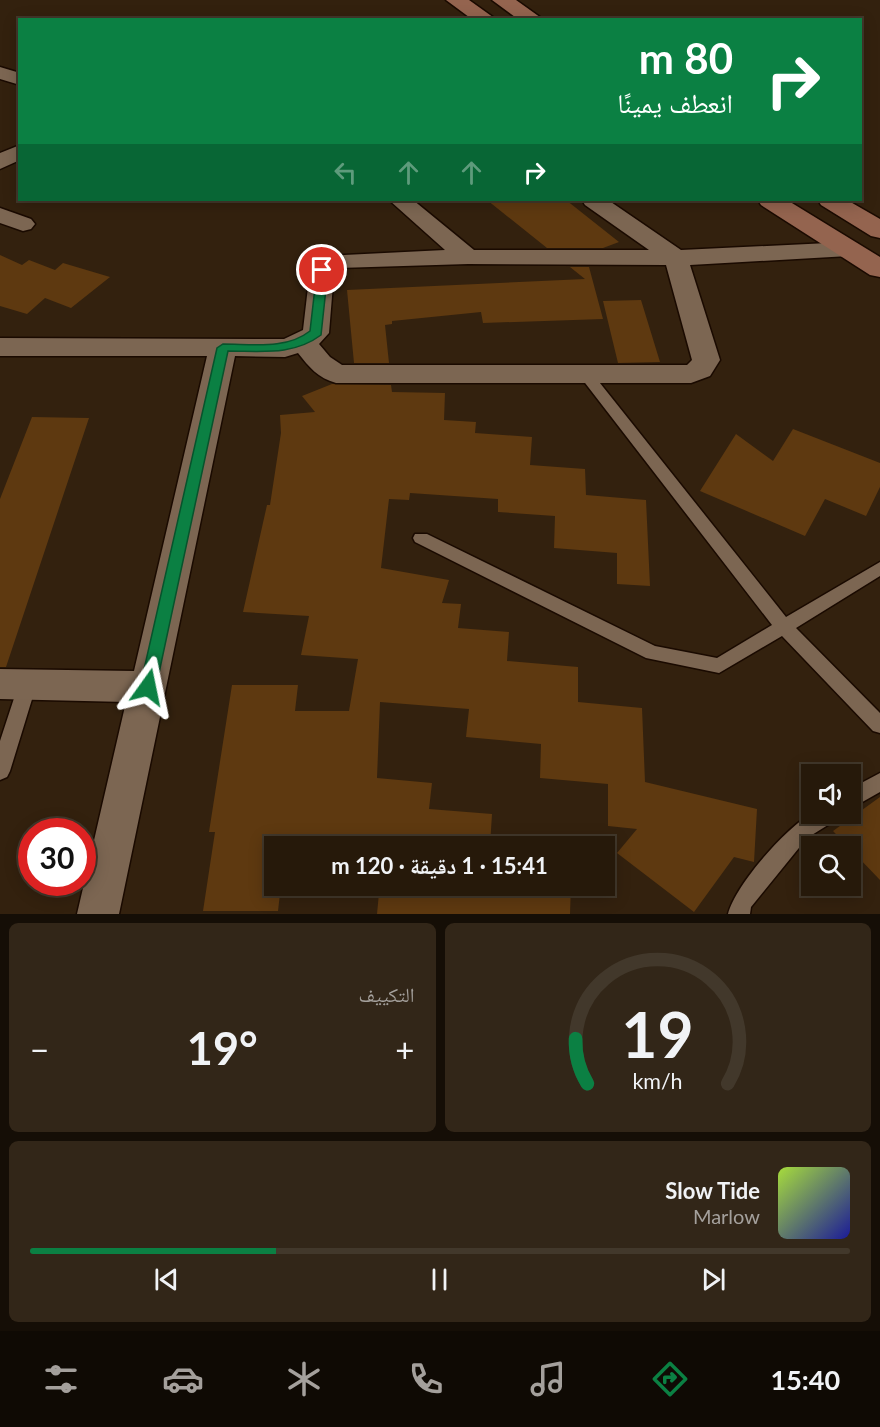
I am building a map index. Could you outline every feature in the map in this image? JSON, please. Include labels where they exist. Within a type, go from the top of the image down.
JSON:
[{"type":"main road","points":[[456,0],[484,18]]},
{"type":"main road","points":[[502,0],[531,18]]},
{"type":"main road","points":[[772,201],[880,269]]},
{"type":"main road","points":[[832,201],[880,230]]},
{"type":"street","points":[[0,73],[18,78]]},
{"type":"street","points":[[0,162],[18,152]]},
{"type":"street","points":[[401,201],[468,257]]},
{"type":"street","points":[[304,342],[321,363],[336,374],[587,376],[691,374],[700,370],[706,360],[676,258],[594,201]]},
{"type":"street","points":[[0,215],[23,224]]},
{"type":"street","points":[[0,347],[285,348],[304,342],[316,333],[322,270],[333,261],[468,257],[676,258],[849,249]]},
{"type":"street","points":[[98,914],[223,348]]},
{"type":"street","points":[[14,683],[148,687]]},
{"type":"lane","points":[[587,376],[784,627],[880,725]]},
{"type":"lane","points":[[421,538],[652,653],[719,666],[880,568]]},
{"type":"lane","points":[[0,771],[14,683]]},
{"type":"lane","points":[[861,793],[880,782]]},
{"type":"lane","points":[[739,914],[742,902],[800,831],[812,824]]},
{"type":"building","points":[[488,201],[567,201],[619,242],[603,248],[547,248]]},
{"type":"building","points":[[0,255],[22,265],[29,260],[55,270],[63,263],[110,277],[71,308],[45,298],[27,314],[0,306]]},
{"type":"building","points":[[570,267],[589,267],[603,319],[483,323],[481,312],[392,321],[392,324],[385,325],[389,363],[354,363],[347,290],[585,279]]},
{"type":"building","points":[[641,300],[660,362],[618,363],[603,301]]},
{"type":"building","points":[[332,384],[391,385],[392,392],[445,393],[444,420],[476,422],[475,433],[532,437],[530,465],[585,469],[586,495],[646,500],[650,586],[617,584],[617,553],[554,548],[555,516],[498,512],[498,499],[410,493],[409,500],[389,499],[381,568],[449,580],[442,603],[461,604],[458,628],[509,632],[507,661],[578,667],[578,702],[642,708],[645,782],[757,809],[754,862],[734,857],[694,912],[617,853],[637,829],[608,826],[608,784],[540,778],[541,744],[466,737],[469,709],[380,702],[377,778],[432,783],[429,809],[492,814],[491,836],[264,836],[264,896],[280,896],[278,911],[203,911],[215,832],[209,832],[232,685],[298,685],[295,711],[349,711],[358,659],[301,655],[309,616],[243,612],[267,505],[270,505],[281,433],[280,415],[315,412],[302,396]]},
{"type":"building","points":[[32,417],[89,418],[6,667],[0,667],[0,499]]},
{"type":"building","points":[[793,429],[880,463],[880,487],[866,516],[825,499],[805,536],[700,491],[736,434],[773,461]]},
{"type":"building","points":[[880,797],[880,880],[861,860],[861,836],[838,836],[833,831],[843,824],[861,824],[861,811]]},
{"type":"building","points":[[379,896],[571,896],[570,914],[377,914]]},
{"type":"route","points":[[148,687],[223,348],[285,348],[304,342],[316,333],[322,270]]}]
